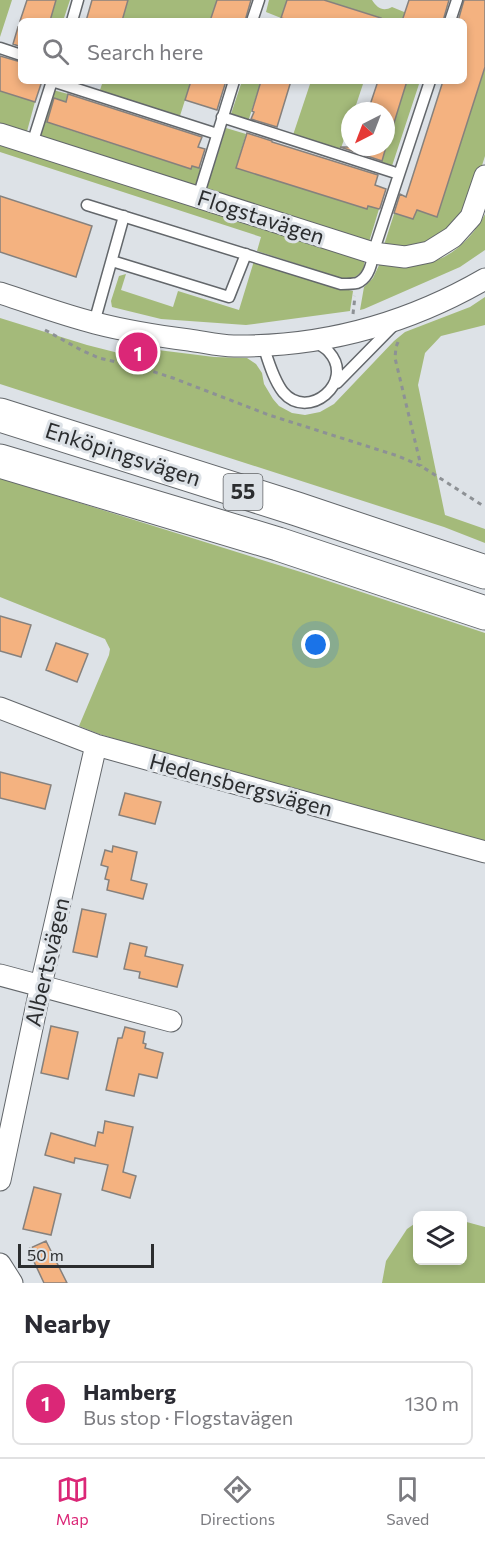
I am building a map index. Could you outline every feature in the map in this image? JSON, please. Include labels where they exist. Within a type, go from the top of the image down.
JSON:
[{"type":"main road","name":"Enköpingsvägen","points":[[0,415],[297,509],[485,572]]},
{"type":"main road","name":"Enköpingsvägen","points":[[0,461],[278,544],[485,613]]},
{"type":"street","name":"Flogstavägen","points":[[0,134],[373,253],[405,257],[429,252],[453,237],[471,217],[483,187]]},
{"type":"street","points":[[0,292],[94,323],[143,334],[232,346],[314,342],[354,333],[400,328],[426,310],[485,279]]},
{"type":"street","name":"Hedensbergsvägen","points":[[0,708],[96,745],[485,852]]},
{"type":"street","name":"Albertsvägen","points":[[0,1180],[41,985],[96,745]]},
{"type":"street","points":[[0,975],[171,1021]]},
{"type":"street","points":[[0,1264],[12,1283]]},
{"type":"lane","points":[[73,18],[78,0]]},
{"type":"lane","points":[[253,18],[259,0]]},
{"type":"lane","points":[[451,18],[457,0]]},
{"type":"lane","points":[[0,48],[18,54]]},
{"type":"lane","points":[[32,144],[51,84]]},
{"type":"lane","points":[[61,84],[217,134]]},
{"type":"lane","points":[[198,197],[233,84]]},
{"type":"lane","points":[[87,205],[341,284],[357,283],[368,273],[372,262],[429,84]]},
{"type":"lane","points":[[222,117],[399,174]]},
{"type":"lane","points":[[94,323],[124,216]]},
{"type":"lane","points":[[112,261],[229,297],[246,254]]},
{"type":"lane","points":[[263,345],[275,379],[283,392],[294,401],[309,403],[322,397],[400,328]]},
{"type":"lane","points":[[314,342],[328,350],[336,361],[338,374],[334,386]]},
{"type":"path","points":[[354,318],[357,283]]},
{"type":"path","points":[[400,328],[395,358],[421,466]]},
{"type":"path","points":[[61,338],[99,358],[173,378],[269,415],[389,453],[421,466],[485,507]]},
{"type":"path","points":[[142,369],[144,360]]},
{"type":"green space","points":[[0,0],[12,0],[0,37]]},
{"type":"green space","points":[[56,0],[70,0],[64,18],[51,18]]},
{"type":"green space","points":[[128,0],[217,0],[211,18],[123,18]]},
{"type":"green space","points":[[269,0],[287,0],[281,18],[266,12]]},
{"type":"green space","points":[[324,0],[372,0],[380,8],[392,7],[419,18],[381,18]]},
{"type":"green space","points":[[485,67],[485,156],[471,200],[454,226],[425,243],[410,247],[384,245],[395,211],[413,219],[417,210],[437,216]]},
{"type":"green space","points":[[102,84],[190,84],[179,119],[99,93]]},
{"type":"green space","points":[[241,84],[260,84],[248,122],[230,117]]},
{"type":"green space","points":[[310,84],[363,84],[357,102],[341,102],[340,151],[293,135]]},
{"type":"green space","points":[[406,84],[419,84],[391,169],[380,166],[383,156],[395,156],[395,119]]},
{"type":"green space","points":[[53,90],[68,94],[58,126],[191,169],[192,166],[203,169],[197,187],[39,136]]},
{"type":"green space","points":[[0,91],[36,98],[26,135],[0,126]]},
{"type":"green space","points":[[226,128],[246,134],[236,168],[367,209],[368,206],[379,209],[369,242],[206,191]]},
{"type":"green space","points":[[0,142],[364,259],[364,267],[358,275],[347,280],[257,251],[261,237],[0,152]]},
{"type":"green space","points":[[485,214],[485,250],[460,267],[360,310],[364,287],[373,278],[380,263],[422,263],[446,256],[469,237]]},
{"type":"green space","points":[[254,261],[353,291],[350,311],[246,325],[161,319],[112,307],[111,301],[119,276],[126,274],[121,290],[173,307],[178,291],[239,310]]},
{"type":"green space","points":[[485,297],[485,325],[441,336],[425,353],[418,385],[445,515],[485,529],[485,543],[444,527],[0,384],[0,318],[87,345],[146,360],[150,349],[214,357],[247,358],[256,364],[262,373],[264,384],[279,406],[292,413],[305,415],[320,412],[334,404],[405,332],[470,307]]},
{"type":"green space","points":[[0,478],[304,573],[485,633],[485,842],[182,759],[79,726],[110,649],[105,639],[0,597]]},
{"type":"green space","points":[[467,1222],[485,1227],[485,1283],[382,1283],[386,1261],[407,1229],[413,1225],[413,1265],[467,1265]]},
{"type":"building","points":[[27,0],[56,0],[51,18],[21,18]]},
{"type":"building","points":[[92,0],[128,0],[123,18],[87,18]]},
{"type":"building","points":[[217,0],[251,0],[246,18],[211,18]]},
{"type":"building","points":[[287,0],[324,0],[381,18],[281,18]]},
{"type":"building","points":[[409,0],[449,0],[444,18],[403,18]]},
{"type":"building","points":[[464,0],[485,0],[485,67],[437,217],[417,210],[413,219],[394,213],[400,194],[406,197],[442,84],[467,84],[467,18],[459,18]]},
{"type":"building","points":[[18,27],[18,46],[13,44]]},
{"type":"building","points":[[0,56],[18,61],[18,84],[41,84],[35,102],[0,91]]},
{"type":"building","points":[[190,84],[225,84],[217,110],[185,100]]},
{"type":"building","points":[[260,84],[290,84],[277,127],[251,119],[254,112],[252,111]]},
{"type":"building","points":[[377,84],[406,84],[395,120],[395,102],[371,102]]},
{"type":"building","points":[[68,94],[202,137],[198,147],[205,149],[199,168],[192,166],[191,169],[47,122],[54,98],[66,102]]},
{"type":"building","points":[[247,133],[378,175],[375,185],[386,189],[380,208],[368,206],[367,209],[236,168]]},
{"type":"building","points":[[367,156],[383,156],[382,161]]},
{"type":"building","points":[[0,196],[92,226],[76,277],[0,252]]},
{"type":"building","points":[[0,616],[31,625],[21,657],[0,651]]},
{"type":"building","points":[[56,643],[88,654],[77,682],[46,670]]},
{"type":"building","points":[[0,772],[51,785],[45,809],[0,798]]},
{"type":"building","points":[[125,793],[161,802],[155,824],[119,815]]},
{"type":"building","points":[[113,846],[137,852],[131,880],[147,884],[143,899],[107,890],[109,880],[105,879],[108,867],[101,865],[105,850],[112,852]]},
{"type":"building","points":[[82,909],[106,914],[97,957],[73,952]]},
{"type":"building","points":[[130,943],[147,947],[145,956],[183,965],[177,987],[139,978],[140,972],[124,969]]},
{"type":"building","points":[[51,1026],[78,1032],[68,1079],[41,1073]]},
{"type":"building","points":[[125,1027],[145,1032],[143,1043],[146,1044],[145,1048],[163,1053],[157,1078],[139,1074],[134,1096],[106,1090],[118,1038],[122,1038]]},
{"type":"building","points":[[105,1121],[133,1127],[123,1172],[136,1176],[130,1198],[102,1190],[108,1165],[75,1158],[74,1163],[45,1155],[51,1133],[95,1146],[98,1132],[103,1133]]},
{"type":"building","points":[[34,1187],[61,1194],[51,1235],[23,1229]]},
{"type":"building","points":[[46,1241],[67,1283],[44,1283],[28,1249]]},
{"type":"place","name":"Hamberg","points":[[138,352]]}]
